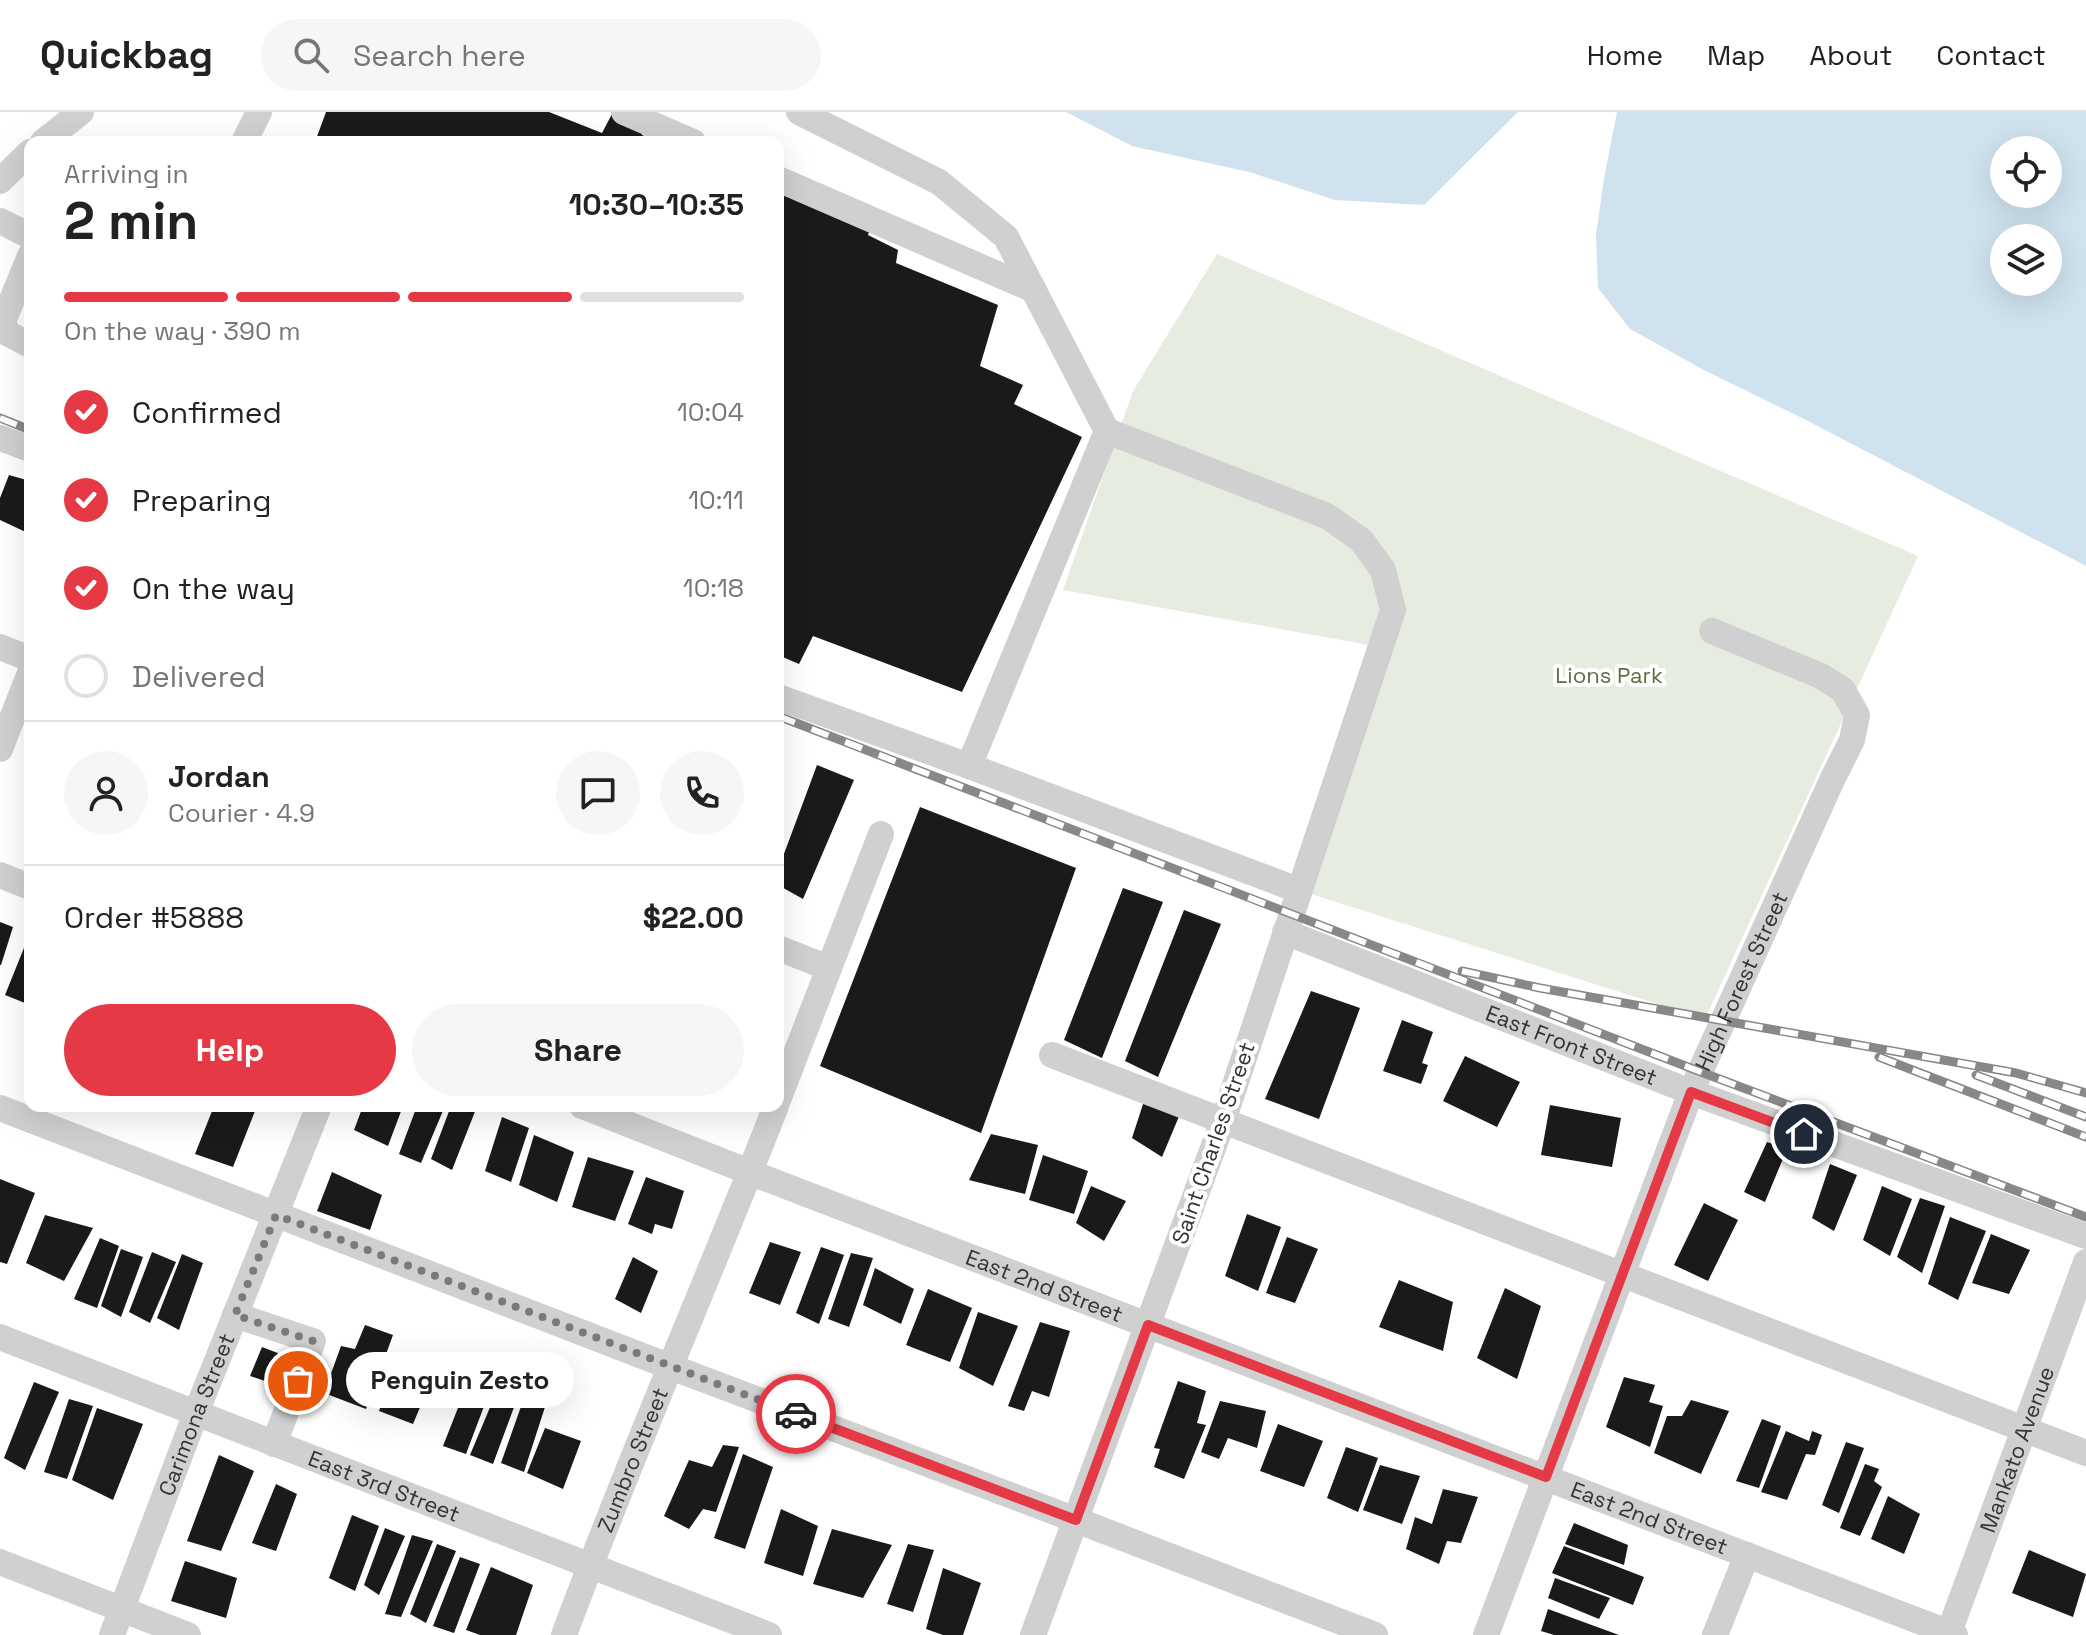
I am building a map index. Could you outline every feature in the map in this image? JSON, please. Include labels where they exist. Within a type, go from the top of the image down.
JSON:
[{"type":"street","points":[[51,136],[81,112]]},
{"type":"street","points":[[247,136],[259,112]]},
{"type":"street","points":[[624,112],[679,136]]},
{"type":"street","points":[[799,112],[939,182],[1006,237],[1107,431],[969,766]]},
{"type":"street","points":[[0,181],[24,158]]},
{"type":"street","points":[[784,182],[1034,290]]},
{"type":"street","points":[[0,221],[24,233]]},
{"type":"street","points":[[24,271],[4,319],[5,332],[24,342]]},
{"type":"street","name":"Saint Charles Street","points":[[1033,1635],[1223,1121],[1393,610],[1383,570],[1361,540],[1327,516],[1107,431]]},
{"type":"street","points":[[0,438],[24,447]]},
{"type":"street","name":"High Forest Street","points":[[1486,1635],[1691,1092],[1852,740],[1857,715],[1843,690],[1821,676],[1712,631]]},
{"type":"street","points":[[0,647],[24,657]]},
{"type":"street","points":[[0,749],[24,688]]},
{"type":"street","points":[[784,699],[1298,890]]},
{"type":"street","points":[[784,1084],[881,834]]},
{"type":"street","points":[[0,875],[24,885]]},
{"type":"street","name":"East Front Street","points":[[1285,932],[1691,1092],[2086,1236]]},
{"type":"street","points":[[784,950],[829,968]]},
{"type":"street","points":[[1052,1055],[2086,1453]]},
{"type":"street","points":[[0,1108],[1375,1635]]},
{"type":"street","name":"Carimona Street","points":[[112,1635],[196,1413],[317,1112]]},
{"type":"street","name":"East 2nd Street","points":[[597,1112],[1951,1634]]},
{"type":"street","name":"Zumbro Street","points":[[564,1635],[774,1112]]},
{"type":"street","name":"Mankato Avenue","points":[[1951,1634],[2086,1262]]},
{"type":"street","points":[[235,1315],[313,1341],[274,1444]]},
{"type":"street","name":"East 3rd Street","points":[[0,1337],[769,1635]]},
{"type":"street","points":[[1715,1635],[1747,1555]]},
{"type":"street","points":[[0,1562],[188,1635]]},
{"type":"green space","name":"Lions Park","points":[[1217,254],[1918,556],[1705,1019],[1298,890],[1380,647],[1063,590],[1133,391]]},
{"type":"water","points":[[1066,112],[1518,112],[1424,205],[1335,200],[1249,172],[1132,146]]},
{"type":"water","points":[[1617,112],[2086,112],[2086,566],[1630,329],[1598,288],[1596,235]]},
{"type":"building","points":[[326,112],[549,112],[602,133],[613,112],[642,122],[642,135],[645,136],[317,136]]},
{"type":"building","points":[[784,187],[873,220],[868,235],[898,250],[896,263],[998,305],[980,366],[1023,385],[1014,404],[1082,437],[962,692],[813,636],[799,664],[784,658]]},
{"type":"building","points":[[9,475],[24,479],[24,531],[0,520],[0,498]]},
{"type":"building","points":[[817,765],[854,780],[803,899],[784,888],[784,854]]},
{"type":"building","points":[[920,807],[1076,868],[981,1133],[820,1066]]},
{"type":"building","points":[[1123,888],[1163,902],[1102,1058],[1064,1040]]},
{"type":"building","points":[[1184,910],[1221,924],[1158,1077],[1125,1061]]},
{"type":"building","points":[[0,922],[13,927],[1,965],[0,965]]},
{"type":"building","points":[[24,948],[24,1003],[5,995]]},
{"type":"building","points":[[1311,991],[1360,1008],[1319,1119],[1265,1099]]},
{"type":"building","points":[[1402,1020],[1433,1032],[1422,1063],[1428,1065],[1421,1084],[1383,1071]]},
{"type":"building","points":[[1465,1056],[1520,1082],[1497,1127],[1443,1101]]},
{"type":"building","points":[[1144,1101],[1180,1114],[1162,1157],[1132,1138]]},
{"type":"building","points":[[1550,1105],[1621,1118],[1612,1167],[1541,1155]]},
{"type":"building","points":[[212,1112],[255,1112],[233,1167],[195,1154]]},
{"type":"building","points":[[361,1112],[401,1112],[388,1146],[354,1130]]},
{"type":"building","points":[[415,1112],[442,1112],[421,1163],[399,1154]]},
{"type":"building","points":[[449,1112],[475,1112],[452,1170],[431,1159]]},
{"type":"building","points":[[502,1117],[529,1128],[511,1182],[485,1171]]},
{"type":"building","points":[[991,1134],[1038,1145],[1025,1194],[969,1180]]},
{"type":"building","points":[[534,1135],[574,1152],[557,1202],[519,1185]]},
{"type":"building","points":[[1767,1142],[1787,1149],[1765,1202],[1744,1192]]},
{"type":"building","points":[[1043,1155],[1088,1171],[1074,1214],[1029,1200]]},
{"type":"building","points":[[588,1157],[634,1171],[615,1221],[572,1207]]},
{"type":"building","points":[[1830,1164],[1857,1175],[1834,1231],[1812,1218]]},
{"type":"building","points":[[332,1172],[382,1195],[370,1230],[317,1211]]},
{"type":"building","points":[[646,1177],[684,1191],[672,1229],[655,1224],[652,1234],[628,1224]]},
{"type":"building","points":[[0,1179],[35,1193],[7,1264],[0,1262]]},
{"type":"building","points":[[1091,1186],[1126,1201],[1104,1241],[1076,1223]]},
{"type":"building","points":[[1882,1186],[1912,1199],[1890,1256],[1863,1240]]},
{"type":"building","points":[[1920,1198],[1945,1206],[1922,1273],[1897,1257]]},
{"type":"building","points":[[1704,1203],[1738,1220],[1708,1281],[1674,1265]]},
{"type":"building","points":[[1247,1214],[1281,1227],[1258,1291],[1225,1276]]},
{"type":"building","points":[[45,1215],[93,1228],[64,1281],[26,1263]]},
{"type":"building","points":[[1950,1217],[1986,1231],[1958,1300],[1928,1284]]},
{"type":"building","points":[[1991,1234],[2030,1250],[2009,1294],[1972,1283]]},
{"type":"building","points":[[1287,1237],[1318,1249],[1295,1303],[1266,1293]]},
{"type":"building","points":[[100,1238],[119,1246],[97,1308],[74,1299]]},
{"type":"building","points":[[770,1242],[801,1252],[780,1305],[749,1293]]},
{"type":"building","points":[[821,1247],[844,1255],[819,1324],[796,1313]]},
{"type":"building","points":[[121,1249],[143,1257],[121,1317],[101,1306]]},
{"type":"building","points":[[152,1252],[176,1262],[150,1323],[129,1312]]},
{"type":"building","points":[[851,1253],[873,1258],[849,1327],[828,1319]]},
{"type":"building","points":[[182,1254],[203,1263],[179,1330],[157,1318]]},
{"type":"building","points":[[633,1257],[658,1271],[641,1313],[615,1299]]},
{"type":"building","points":[[875,1268],[914,1289],[901,1324],[863,1305]]},
{"type":"building","points":[[1399,1280],[1453,1302],[1443,1351],[1379,1327]]},
{"type":"building","points":[[1505,1288],[1541,1306],[1517,1379],[1477,1358]]},
{"type":"building","points":[[928,1289],[972,1308],[950,1362],[906,1345]]},
{"type":"building","points":[[978,1312],[1018,1326],[993,1386],[959,1368]]},
{"type":"building","points":[[1040,1322],[1070,1331],[1049,1397],[1032,1391],[1024,1411],[1008,1406]]},
{"type":"building","points":[[365,1325],[393,1335],[366,1409],[324,1393],[341,1346],[355,1349]]},
{"type":"building","points":[[262,1347],[288,1357],[277,1385],[250,1376]]},
{"type":"building","points":[[398,1359],[435,1372],[413,1424],[379,1411]]},
{"type":"building","points":[[1624,1377],[1655,1385],[1649,1402],[1663,1406],[1650,1447],[1606,1427]]},
{"type":"building","points":[[1178,1381],[1206,1391],[1197,1423],[1206,1425],[1184,1479],[1154,1467],[1160,1449],[1154,1448]]},
{"type":"building","points":[[34,1382],[59,1392],[25,1470],[4,1458]]},
{"type":"building","points":[[467,1385],[489,1393],[466,1454],[443,1446]]},
{"type":"building","points":[[496,1393],[517,1399],[493,1464],[470,1455]]},
{"type":"building","points":[[524,1398],[545,1407],[524,1472],[501,1463]]},
{"type":"building","points":[[69,1399],[93,1406],[67,1479],[44,1472]]},
{"type":"building","points":[[1691,1400],[1729,1411],[1701,1474],[1654,1453],[1667,1416],[1682,1416]]},
{"type":"building","points":[[1220,1401],[1266,1411],[1257,1448],[1228,1438],[1219,1459],[1201,1452]]},
{"type":"building","points":[[97,1408],[143,1424],[113,1500],[72,1480]]},
{"type":"building","points":[[1762,1419],[1781,1426],[1759,1488],[1736,1481]]},
{"type":"building","points":[[1278,1424],[1323,1441],[1304,1487],[1260,1471]]},
{"type":"building","points":[[545,1428],[581,1441],[563,1489],[527,1473]]},
{"type":"building","points":[[1786,1431],[1809,1441],[1812,1431],[1822,1435],[1815,1455],[1806,1454],[1787,1500],[1761,1492]]},
{"type":"building","points":[[1846,1442],[1864,1448],[1839,1513],[1822,1505]]},
{"type":"building","points":[[723,1445],[739,1447],[716,1512],[703,1509],[689,1529],[664,1516],[689,1460],[712,1467]]},
{"type":"building","points":[[1346,1447],[1378,1458],[1358,1512],[1327,1498]]},
{"type":"building","points":[[743,1454],[773,1467],[745,1549],[714,1538]]},
{"type":"building","points":[[219,1455],[254,1471],[221,1551],[187,1541]]},
{"type":"building","points":[[1865,1464],[1879,1469],[1874,1481],[1882,1487],[1860,1536],[1840,1528]]},
{"type":"building","points":[[1380,1465],[1420,1476],[1402,1524],[1363,1510]]},
{"type":"building","points":[[276,1484],[297,1494],[276,1551],[252,1543]]},
{"type":"building","points":[[1443,1489],[1478,1497],[1461,1543],[1447,1541],[1439,1564],[1406,1549],[1415,1517],[1432,1524]]},
{"type":"building","points":[[1888,1496],[1920,1514],[1904,1554],[1871,1539]]},
{"type":"building","points":[[781,1509],[818,1526],[803,1576],[764,1563]]},
{"type":"building","points":[[352,1515],[379,1526],[355,1591],[329,1578]]},
{"type":"building","points":[[1574,1523],[1628,1545],[1624,1565],[1565,1544]]},
{"type":"building","points":[[385,1528],[405,1536],[379,1595],[364,1585]]},
{"type":"building","points":[[832,1529],[892,1545],[863,1598],[813,1584]]},
{"type":"building","points":[[412,1535],[433,1541],[401,1617],[385,1614]]},
{"type":"building","points":[[437,1544],[456,1551],[426,1623],[410,1614]]},
{"type":"building","points":[[908,1544],[934,1550],[913,1612],[887,1604]]},
{"type":"building","points":[[1564,1546],[1644,1577],[1633,1605],[1552,1573]]},
{"type":"building","points":[[2029,1550],[2086,1574],[2073,1617],[2012,1593]]},
{"type":"building","points":[[460,1557],[480,1564],[454,1633],[433,1626]]},
{"type":"building","points":[[185,1561],[237,1578],[226,1618],[171,1601]]},
{"type":"building","points":[[491,1567],[533,1585],[516,1635],[480,1635],[466,1630]]},
{"type":"building","points":[[943,1568],[981,1583],[963,1635],[943,1635],[926,1629]]},
{"type":"building","points":[[1555,1578],[1610,1598],[1599,1619],[1548,1598]]},
{"type":"building","points":[[1548,1609],[1619,1635],[1554,1635],[1541,1631]]},
{"type":"railway","points":[[0,418],[24,428]]},
{"type":"railway","points":[[784,718],[2086,1217]]},
{"type":"railway","points":[[1462,971],[1540,988],[2016,1073],[2086,1093]]},
{"type":"railway","points":[[1879,1057],[2086,1137]]},
{"type":"railway","points":[[1976,1075],[2086,1117]]},
{"type":"way so far","points":[[298,1381],[313,1341],[235,1315],[276,1215],[796,1414]]},
{"type":"place","name":"Penguin Zesto","points":[[298,1381]]},
{"type":"route","points":[[796,1414],[1076,1520],[1148,1325],[1546,1477],[1691,1092],[1804,1134]]}]
